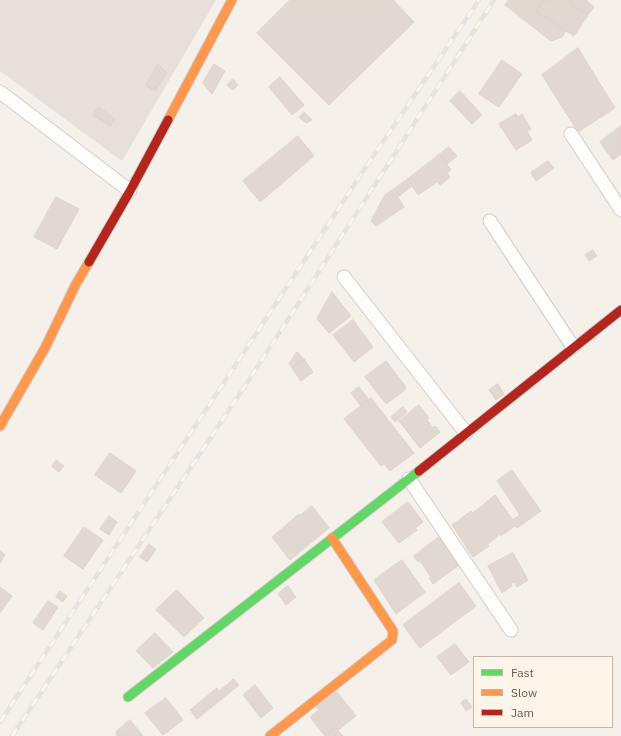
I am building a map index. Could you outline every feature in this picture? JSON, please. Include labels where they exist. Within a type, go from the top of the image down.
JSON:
[{"type":"street","points":[[0,426],[45,348],[76,284],[130,191],[232,0]]},
{"type":"street","points":[[0,92],[130,191]]},
{"type":"street","points":[[571,134],[621,210]]},
{"type":"street","points":[[490,221],[573,347]]},
{"type":"street","points":[[344,277],[466,433]]},
{"type":"street","points":[[128,697],[409,478],[621,310]]},
{"type":"street","points":[[409,478],[511,630]]},
{"type":"street","points":[[270,736],[392,640],[393,630],[332,538]]},
{"type":"shaded area","points":[[0,0],[216,0],[122,161],[0,71]]},
{"type":"building","points":[[290,0],[393,0],[414,22],[329,105],[257,33]]},
{"type":"building","points":[[509,0],[544,0],[536,11],[566,31],[562,37],[551,41],[505,5]]},
{"type":"building","points":[[544,0],[572,0],[570,3],[588,15],[574,36],[536,11]]},
{"type":"building","points":[[572,0],[586,0],[594,7],[588,15],[570,3]]},
{"type":"building","points":[[578,48],[615,108],[578,132],[542,75]]},
{"type":"building","points":[[502,60],[522,74],[499,107],[479,94]]},
{"type":"building","points":[[158,64],[167,73],[155,91],[146,86]]},
{"type":"building","points":[[214,64],[225,71],[212,94],[203,83]]},
{"type":"building","points":[[280,77],[304,105],[292,115],[269,87]]},
{"type":"building","points":[[233,79],[238,85],[233,90],[227,85]]},
{"type":"building","points":[[460,91],[482,115],[472,124],[450,101]]},
{"type":"building","points":[[99,107],[115,119],[110,126],[93,115]]},
{"type":"building","points":[[304,112],[312,120],[306,123],[299,117]]},
{"type":"building","points":[[516,114],[518,117],[522,114],[531,129],[527,131],[532,140],[516,150],[499,124]]},
{"type":"building","points":[[621,126],[621,154],[613,160],[600,142]]},
{"type":"building","points":[[298,136],[314,156],[260,202],[243,181]]},
{"type":"building","points":[[449,147],[457,156],[447,164],[440,154]]},
{"type":"building","points":[[440,154],[451,170],[447,173],[450,177],[440,185],[437,182],[418,195],[408,179]]},
{"type":"building","points":[[548,161],[554,168],[536,181],[531,173]]},
{"type":"building","points":[[408,179],[412,186],[398,197],[404,207],[376,226],[371,221],[384,196]]},
{"type":"building","points":[[56,197],[79,209],[57,249],[34,237]]},
{"type":"building","points":[[593,250],[597,256],[589,261],[585,255]]},
{"type":"building","points":[[332,292],[351,316],[329,333],[317,319]]},
{"type":"building","points":[[353,320],[373,347],[354,362],[333,335]]},
{"type":"building","points":[[297,352],[304,359],[292,368],[289,364]]},
{"type":"building","points":[[304,359],[313,372],[301,381],[292,368]]},
{"type":"building","points":[[386,361],[406,387],[405,390],[386,404],[365,377]]},
{"type":"building","points":[[498,384],[504,394],[496,400],[489,390]]},
{"type":"building","points":[[359,387],[369,400],[361,406],[351,393]]},
{"type":"building","points":[[371,398],[414,453],[390,471],[384,464],[381,466],[344,419]]},
{"type":"building","points":[[419,405],[429,418],[427,420],[433,428],[435,426],[440,432],[420,448],[399,421]]},
{"type":"building","points":[[403,407],[407,412],[395,422],[391,417]]},
{"type":"building","points":[[110,453],[136,471],[121,493],[95,475]]},
{"type":"building","points":[[56,460],[64,466],[59,472],[52,467]]},
{"type":"building","points":[[512,470],[541,511],[517,528],[515,526],[501,536],[500,534],[487,545],[489,546],[473,557],[452,525],[471,511],[472,513],[478,509],[495,495],[513,520],[520,515],[497,481]]},
{"type":"building","points":[[408,502],[423,522],[415,528],[417,530],[399,543],[382,522]]},
{"type":"building","points":[[312,506],[329,528],[290,560],[272,537],[299,514],[300,515]]},
{"type":"building","points":[[109,516],[117,522],[109,535],[100,529]]},
{"type":"building","points":[[84,527],[103,540],[83,569],[64,556]]},
{"type":"building","points":[[439,537],[459,565],[433,584],[429,578],[431,577],[420,561],[418,562],[414,556]]},
{"type":"building","points":[[149,544],[156,549],[147,562],[140,557]]},
{"type":"building","points":[[0,551],[5,555],[0,563]]},
{"type":"building","points":[[513,553],[528,580],[517,587],[514,582],[511,584],[512,586],[502,593],[488,566]]},
{"type":"building","points":[[402,560],[425,592],[396,614],[374,580]]},
{"type":"building","points":[[459,583],[476,606],[420,648],[403,625]]},
{"type":"building","points":[[288,586],[296,597],[286,605],[278,594]]},
{"type":"building","points":[[0,587],[12,596],[0,613]]},
{"type":"building","points":[[177,590],[204,618],[184,637],[156,610]]},
{"type":"building","points":[[60,591],[67,596],[63,602],[56,597]]},
{"type":"building","points":[[48,601],[58,607],[43,630],[33,623]]},
{"type":"building","points":[[155,633],[173,652],[153,668],[136,651]]},
{"type":"building","points":[[455,644],[469,662],[451,675],[437,657]]},
{"type":"building","points":[[234,679],[239,685],[197,719],[190,710],[217,688],[219,691]]},
{"type":"building","points":[[255,685],[273,708],[261,718],[243,695]]},
{"type":"building","points":[[336,691],[356,716],[338,730],[335,727],[325,736],[310,717],[319,710],[316,707]]},
{"type":"building","points":[[166,698],[183,720],[163,735],[145,713]]},
{"type":"building","points":[[466,699],[472,707],[466,711],[461,703]]},
{"type":"building","points":[[130,720],[143,736],[117,736],[116,732]]},
{"type":"building","points":[[335,727],[343,736],[325,736]]},
{"type":"railway","points":[[0,722],[366,167],[479,0]]},
{"type":"railway","points":[[12,736],[247,383],[494,0]]},
{"type":"traffic: fast","points":[[128,697],[419,471]]},
{"type":"traffic: slow","points":[[168,120],[232,0]]},
{"type":"traffic: slow","points":[[0,426],[45,348],[76,284],[89,262]]},
{"type":"traffic: slow","points":[[270,736],[392,640],[393,631],[332,538]]},
{"type":"traffic: jam","points":[[89,262],[130,191],[168,120]]},
{"type":"traffic: jam","points":[[419,471],[621,310]]}]
